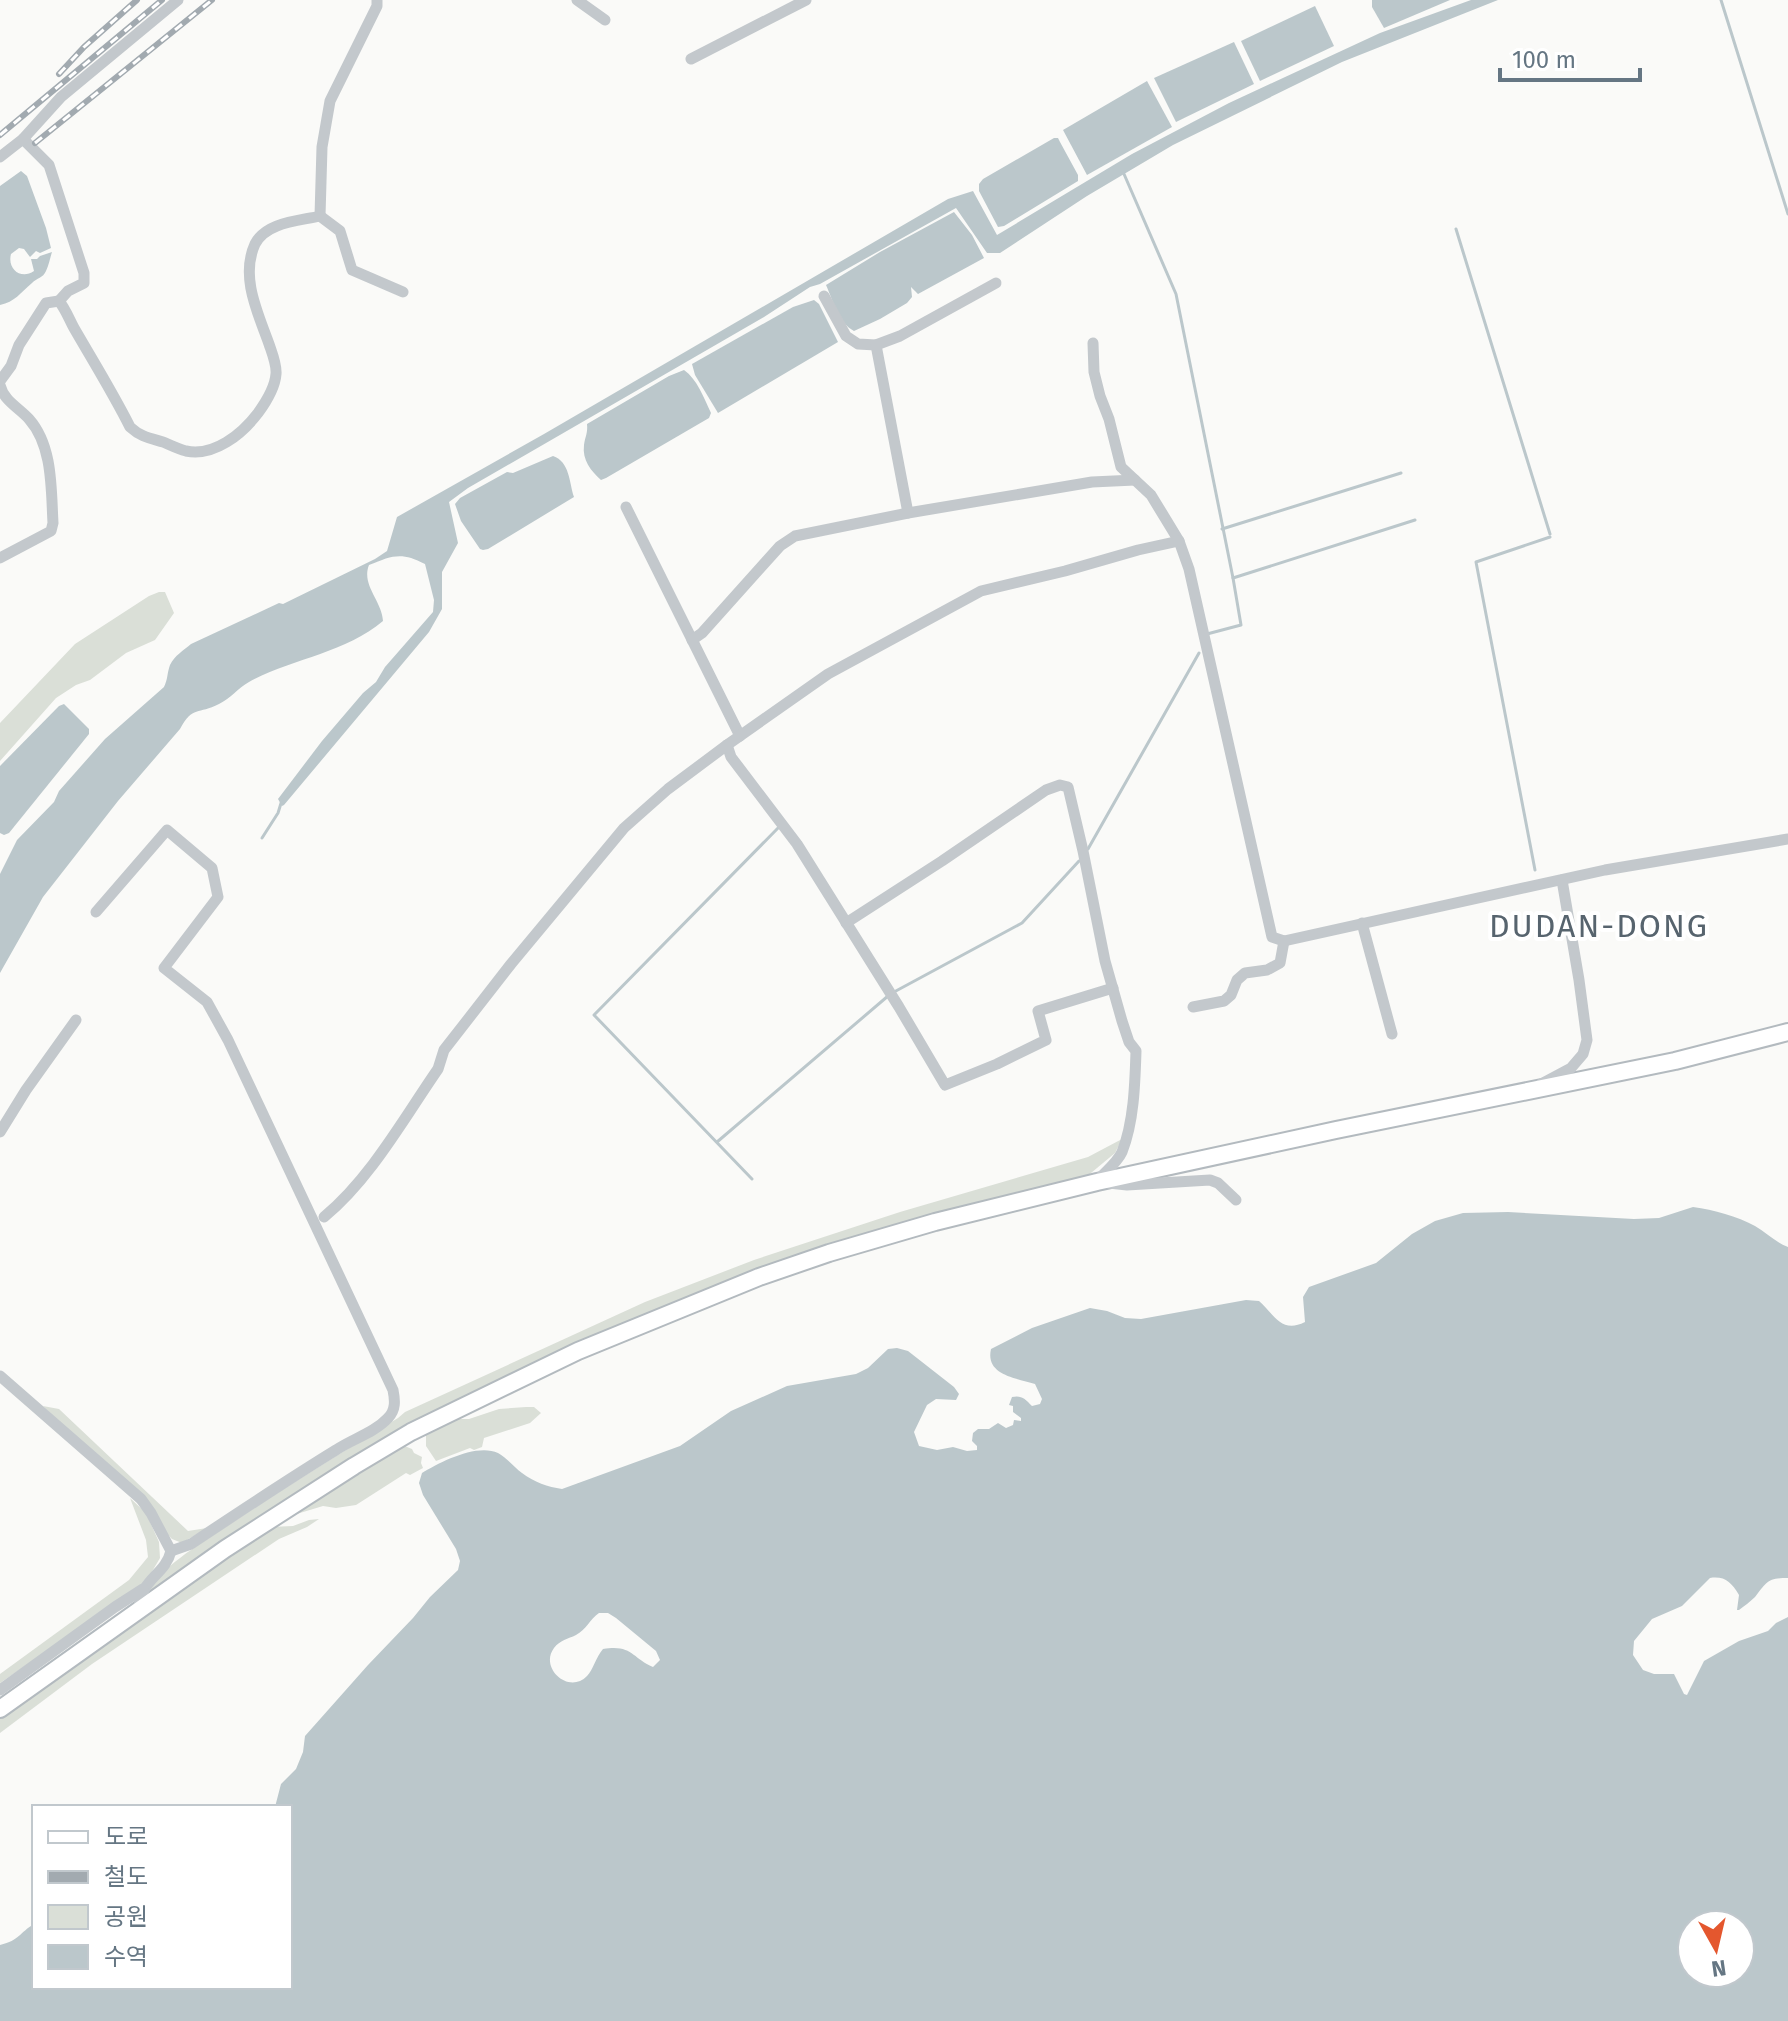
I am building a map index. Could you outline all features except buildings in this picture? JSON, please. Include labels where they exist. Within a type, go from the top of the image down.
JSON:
[{"type":"street","points":[[0,157],[23,139],[61,97],[178,0]]},
{"type":"street","points":[[320,216],[322,147],[330,101],[358,47],[377,0]]},
{"type":"street","points":[[577,0],[605,20]]},
{"type":"street","points":[[691,59],[806,0]]},
{"type":"street","points":[[0,558],[51,531],[53,523],[50,474],[39,433],[29,418],[8,401],[0,383],[19,345],[46,303],[59,301],[68,291],[84,283],[84,273],[49,165],[23,139]]},
{"type":"street","points":[[59,301],[130,427],[141,437],[188,452],[212,449],[227,443],[249,424],[267,401],[276,374],[252,298],[249,265],[254,247],[260,235],[273,227],[320,216]]},
{"type":"street","points":[[320,216],[340,231],[352,270],[403,292]]},
{"type":"street","points":[[824,296],[846,336],[858,344],[876,345],[900,336],[996,283]]},
{"type":"street","points":[[1093,343],[1094,372],[1121,467],[1151,495],[1179,541],[1192,583],[1272,937],[1284,941],[1605,870],[1788,839]]},
{"type":"street","points":[[876,345],[908,513]]},
{"type":"street","points":[[692,640],[702,633],[780,546],[795,536],[908,513],[1092,482],[1135,480]]},
{"type":"street","points":[[626,507],[740,736]]},
{"type":"street","points":[[324,1217],[363,1178],[438,1069],[444,1050],[511,964],[624,828],[668,789],[828,674],[981,591],[1179,541]]},
{"type":"street","points":[[727,745],[731,757],[797,844],[945,1085],[1046,1040],[1038,1011],[1113,988]]},
{"type":"street","points":[[846,923],[1046,790],[1064,785],[1070,792],[1105,961],[1129,1042],[1136,1051],[1128,1128],[1121,1155],[1097,1182]]},
{"type":"street","points":[[0,1690],[143,1589],[171,1551],[191,1544],[339,1448],[379,1426],[390,1417],[394,1408],[393,1390],[228,1040],[207,1002],[164,968],[218,897],[212,868],[167,830],[96,912]]},
{"type":"street","points":[[1535,1090],[1571,1068],[1583,1054],[1587,1040],[1562,880]]},
{"type":"street","points":[[1362,923],[1392,1034]]},
{"type":"street","points":[[1193,1007],[1224,1001],[1245,973],[1267,970],[1280,963],[1284,941]]},
{"type":"street","points":[[0,1132],[76,1020]]},
{"type":"street","points":[[0,1709],[225,1549],[411,1432],[578,1351],[759,1277],[935,1222],[1097,1182],[1675,1061],[1788,1032]]},
{"type":"street","points":[[1097,1182],[1127,1185],[1210,1180],[1218,1183],[1236,1200]]},
{"type":"street","points":[[0,1376],[141,1499],[171,1551]]},
{"type":"street","points":[[139,1610],[143,1589]]},
{"type":"green space","points":[[159,592],[165,592],[174,613],[155,640],[126,653],[90,680],[56,698],[0,761],[0,723],[75,644]]},
{"type":"green space","points":[[1122,1139],[1115,1153],[1085,1178],[915,1220],[762,1267],[664,1306],[537,1363],[146,1596],[159,1576],[192,1549],[405,1412],[645,1302],[754,1260],[900,1212],[1088,1157]]},
{"type":"green space","points":[[43,1406],[59,1409],[188,1531],[207,1528],[182,1543],[172,1539]]},
{"type":"green space","points":[[534,1407],[541,1413],[530,1423],[484,1438],[482,1447],[474,1450],[470,1448],[436,1461],[426,1446],[426,1431],[448,1419],[469,1419],[499,1409]]},
{"type":"green space","points":[[402,1445],[422,1457],[423,1468],[410,1475],[406,1473],[356,1505],[323,1506],[290,1516],[292,1513]]},
{"type":"green space","points":[[130,1498],[146,1513],[159,1542],[160,1558],[144,1585],[0,1683],[0,1674],[129,1580],[148,1557],[146,1540]]},
{"type":"green space","points":[[319,1519],[279,1539],[92,1664],[0,1733],[0,1716],[166,1595],[270,1527],[293,1526]]},
{"type":"water","points":[[1372,0],[1450,0],[1384,28],[1372,7]]},
{"type":"water","points":[[1471,0],[1498,0],[1342,62],[1173,145],[1000,253],[987,253],[956,208],[810,287],[764,317],[468,488],[449,502],[458,543],[442,572],[442,609],[429,632],[284,805],[278,799],[322,741],[376,682],[385,667],[433,612],[434,600],[425,564],[397,556],[369,565],[368,579],[383,621],[352,641],[265,674],[223,702],[189,717],[43,897],[0,973],[0,874],[17,840],[54,802],[59,791],[105,739],[164,687],[172,662],[191,644],[375,559],[387,551],[397,517],[948,199],[973,191],[997,235],[1132,154],[1229,103],[1380,33]]},
{"type":"water","points":[[1315,6],[1334,46],[1260,81],[1241,41]]},
{"type":"water","points":[[1234,42],[1254,84],[1176,122],[1154,78]]},
{"type":"water","points":[[1147,81],[1172,127],[1087,175],[1063,130]]},
{"type":"water","points":[[1058,138],[1078,175],[1078,181],[998,227],[979,191],[979,184]]},
{"type":"water","points":[[21,171],[27,176],[51,248],[40,253],[36,251],[30,257],[19,248],[11,254],[11,264],[20,274],[29,273],[34,271],[31,259],[52,252],[43,275],[14,299],[0,305],[0,186]]},
{"type":"water","points":[[954,212],[972,235],[984,258],[918,294],[911,287],[912,297],[907,303],[880,319],[854,331],[844,323],[826,285]]},
{"type":"water","points":[[814,300],[838,342],[718,413],[695,375],[692,364],[793,307]]},
{"type":"water","points":[[684,370],[700,389],[711,413],[709,418],[601,480],[584,456],[587,424]]},
{"type":"water","points":[[553,456],[566,468],[574,497],[488,549],[480,549],[461,521],[455,504],[460,498],[507,472],[513,473]]},
{"type":"water","points":[[64,704],[89,729],[89,734],[9,833],[4,835],[0,833],[0,766]]},
{"type":"water","points":[[1693,1207],[1748,1222],[1788,1247],[1788,1578],[1768,1582],[1753,1599],[1737,1610],[1739,1595],[1733,1587],[1724,1579],[1710,1578],[1682,1606],[1652,1619],[1634,1641],[1633,1655],[1643,1670],[1654,1674],[1674,1674],[1687,1695],[1704,1661],[1739,1641],[1768,1631],[1788,1617],[1788,2021],[0,2021],[0,1945],[16,1939],[32,1926],[32,1989],[292,1989],[292,1805],[276,1805],[281,1784],[296,1769],[305,1736],[458,1570],[460,1561],[456,1549],[423,1495],[419,1483],[422,1473],[459,1455],[489,1451],[501,1455],[531,1479],[562,1489],[680,1446],[731,1411],[787,1386],[856,1374],[868,1368],[888,1349],[897,1348],[908,1351],[959,1394],[956,1400],[936,1399],[927,1405],[914,1432],[919,1446],[937,1450],[953,1447],[977,1450],[972,1441],[973,1433],[978,1429],[989,1429],[998,1423],[1006,1428],[1013,1425],[1014,1420],[1021,1421],[1013,1412],[1013,1406],[1009,1405],[1012,1397],[1023,1398],[1032,1406],[1040,1404],[1042,1399],[1035,1384],[997,1370],[990,1358],[991,1349],[1032,1328],[1090,1308],[1141,1319],[1246,1300],[1259,1301],[1284,1324],[1297,1325],[1305,1322],[1303,1297],[1309,1287],[1376,1263],[1412,1234],[1435,1221],[1463,1213],[1508,1212],[1634,1219],[1659,1218]],"holes":[[[599,1613],[608,1613],[656,1651],[660,1660],[653,1667],[626,1650],[603,1649],[587,1676],[580,1681],[565,1681],[558,1677],[550,1663],[554,1648],[561,1641],[579,1633]]]},
{"type":"waterway","points":[[1721,0],[1788,214]]},
{"type":"waterway","points":[[1124,174],[1176,294],[1233,578],[1241,625],[1207,634]]},
{"type":"waterway","points":[[1456,229],[1550,534]]},
{"type":"waterway","points":[[1222,529],[1401,473]]},
{"type":"waterway","points":[[1233,578],[1415,520]]},
{"type":"waterway","points":[[1535,870],[1476,562],[1550,537]]},
{"type":"waterway","points":[[1088,849],[1199,653]]},
{"type":"waterway","points":[[262,838],[278,813],[282,800]]},
{"type":"waterway","points":[[752,1179],[594,1015],[779,827]]},
{"type":"waterway","points":[[894,992],[1022,923],[1079,861]]},
{"type":"waterway","points":[[717,1142],[888,996]]},
{"type":"railway","points":[[59,74],[137,0]]},
{"type":"railway","points":[[0,135],[162,0]]},
{"type":"railway","points":[[35,143],[212,0]]},
{"type":"district","name":"DUDAN-DONG","points":[[1599,926]]}]
